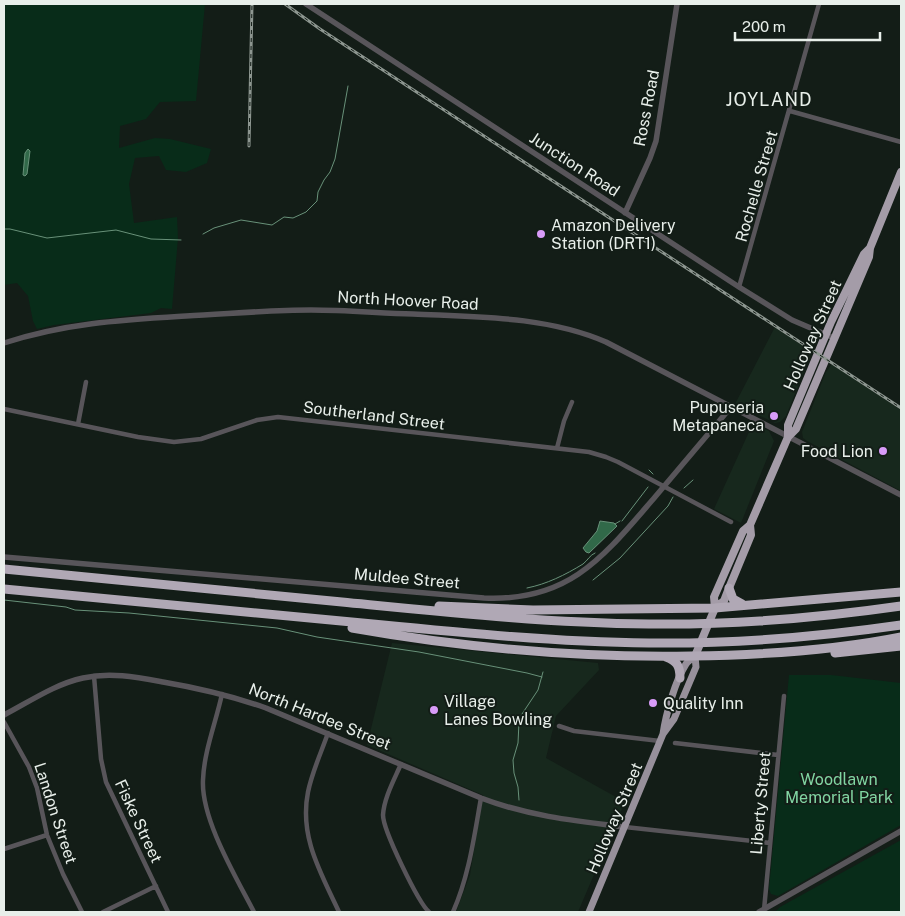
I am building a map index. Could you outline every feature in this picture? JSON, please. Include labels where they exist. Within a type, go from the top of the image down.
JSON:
[{"type":"highway","name":"Holloway Street","points":[[695,656],[715,608],[714,597],[743,531],[750,525],[788,437],[796,429],[868,257],[901,172]]},
{"type":"highway","name":"Holloway Street","points":[[788,437],[788,425],[826,334],[864,254],[870,248]]},
{"type":"highway","name":"Holloway Street","points":[[715,608],[724,601],[751,535],[750,525]]},
{"type":"highway","points":[[4,569],[558,621],[650,624],[723,623],[805,617],[901,606]]},
{"type":"highway","points":[[729,588],[735,601],[745,605]]},
{"type":"highway","points":[[4,589],[298,618],[548,639],[650,643],[715,642],[797,637],[901,625]]},
{"type":"highway","points":[[401,607],[432,605],[533,610],[715,608],[901,592]]},
{"type":"highway","points":[[298,618],[504,650],[562,654],[666,657],[741,656],[785,653],[901,637]]},
{"type":"highway","points":[[785,653],[828,654],[901,646]]},
{"type":"highway","points":[[666,657],[678,665],[680,678]]},
{"type":"main road","name":"Holloway Street","points":[[589,912],[660,742],[666,716],[686,663],[695,656]]},
{"type":"main road","name":"Holloway Street","points":[[663,734],[674,719],[696,667],[695,656]]},
{"type":"street","name":"Junction Road","points":[[306,4],[739,288],[792,320],[834,338]]},
{"type":"street","name":"Ross Road","points":[[625,213],[656,141],[677,4]]},
{"type":"street","name":"Rochelle Street","points":[[739,288],[820,4]]},
{"type":"street","points":[[790,111],[901,142]]},
{"type":"street","name":"North Hoover Road","points":[[4,343],[54,329],[96,322],[267,311],[340,311],[516,320],[555,326],[598,339],[901,495]]},
{"type":"street","points":[[78,424],[86,382]]},
{"type":"street","points":[[557,448],[562,425],[572,402]]},
{"type":"street","name":"Muldee Street","points":[[4,557],[478,597],[516,597],[541,592],[558,586],[591,566],[612,547],[731,407]]},
{"type":"street","name":"Southerland Street","points":[[4,409],[144,438],[182,442],[211,437],[265,418],[288,417],[589,452],[606,456],[731,522]]},
{"type":"street","name":"North Hardee Street","points":[[4,715],[62,685],[94,676],[140,678],[222,694],[266,708],[506,808],[536,815],[625,827]]},
{"type":"street","name":"Fiske Street","points":[[94,676],[101,759],[106,782],[168,912]]},
{"type":"street","points":[[222,694],[205,765],[204,797],[212,827],[254,912]]},
{"type":"street","name":"Liberty Street","points":[[762,911],[784,696]]},
{"type":"street","name":"Landon Street","points":[[4,722],[29,767],[37,788],[47,835],[63,874],[82,912]]},
{"type":"street","points":[[559,726],[574,731],[660,742]]},
{"type":"street","points":[[328,733],[310,783],[306,822],[309,844],[315,862],[339,912]]},
{"type":"street","points":[[675,743],[778,755]]},
{"type":"street","points":[[401,764],[386,800],[384,822],[419,899],[429,912]]},
{"type":"street","points":[[453,912],[464,882],[481,798]]},
{"type":"street","points":[[625,827],[770,843]]},
{"type":"street","points":[[762,911],[901,831]]},
{"type":"street","points":[[4,849],[47,835]]},
{"type":"street","points":[[103,912],[156,886]]},
{"type":"shaded area","points":[[28,149],[30,151],[27,174],[25,176],[23,175],[25,153]]},
{"type":"shaded area","points":[[775,327],[812,352],[786,416],[780,422],[775,423],[735,404]]},
{"type":"shaded area","points":[[832,364],[901,410],[901,491],[803,438],[802,432],[826,372]]},
{"type":"shaded area","points":[[753,423],[769,431],[774,441],[741,523],[714,509]]},
{"type":"shaded area","points":[[600,521],[614,523],[617,526],[589,553],[586,552],[583,548],[597,531]]},
{"type":"shaded area","points":[[392,643],[598,663],[599,670],[556,716],[546,758],[625,802],[578,912],[456,912],[470,875],[483,795],[367,745]]},
{"type":"green space","points":[[4,4],[205,4],[196,101],[160,102],[146,119],[120,126],[119,148],[155,138],[170,139],[211,149],[207,163],[186,172],[166,170],[159,156],[135,158],[129,184],[134,223],[177,217],[178,238],[172,309],[161,308],[151,313],[54,325],[37,329],[33,321],[28,296],[17,283],[4,285]]},
{"type":"green space","name":"Woodlawn Memorial Park","points":[[789,675],[831,675],[901,683],[901,825],[778,896],[771,894],[769,889]]},
{"type":"green space","name":"Woodlawn Memorial Park","points":[[901,840],[901,912],[775,912],[780,907]]},
{"type":"waterway","points":[[203,234],[214,228],[241,220],[272,225],[284,217],[293,218],[306,212],[317,201],[318,192],[330,172],[335,159],[348,86]]},
{"type":"waterway","points":[[4,229],[47,238],[116,230],[151,239],[181,240]]},
{"type":"waterway","points":[[649,470],[653,474]]},
{"type":"waterway","points":[[684,488],[693,480]]},
{"type":"waterway","points":[[622,521],[648,487]]},
{"type":"waterway","points":[[593,580],[620,558],[668,506],[673,497]]},
{"type":"waterway","points":[[615,524],[620,521]]},
{"type":"waterway","points":[[527,588],[563,575],[583,564],[595,553]]},
{"type":"waterway","points":[[4,600],[66,607],[75,610],[129,613],[277,628],[317,637],[419,652],[542,677]]},
{"type":"waterway","points":[[519,800],[513,760],[518,743],[519,722],[520,717],[538,690],[543,672]]},
{"type":"railway","points":[[249,146],[252,4]]},
{"type":"railway","points":[[285,4],[320,29],[901,408]]},
{"type":"place","name":"Amazon Delivery Station (DRT1)","points":[[541,234]]},
{"type":"place","name":"Pupuseria Metapaneca","points":[[774,416]]},
{"type":"place","name":"Food Lion","points":[[883,451]]},
{"type":"place","name":"Quality Inn","points":[[653,703]]},
{"type":"place","name":"Village Lanes Bowling","points":[[434,710]]},
{"type":"district","name":"JOYLAND","points":[[769,100]]}]
